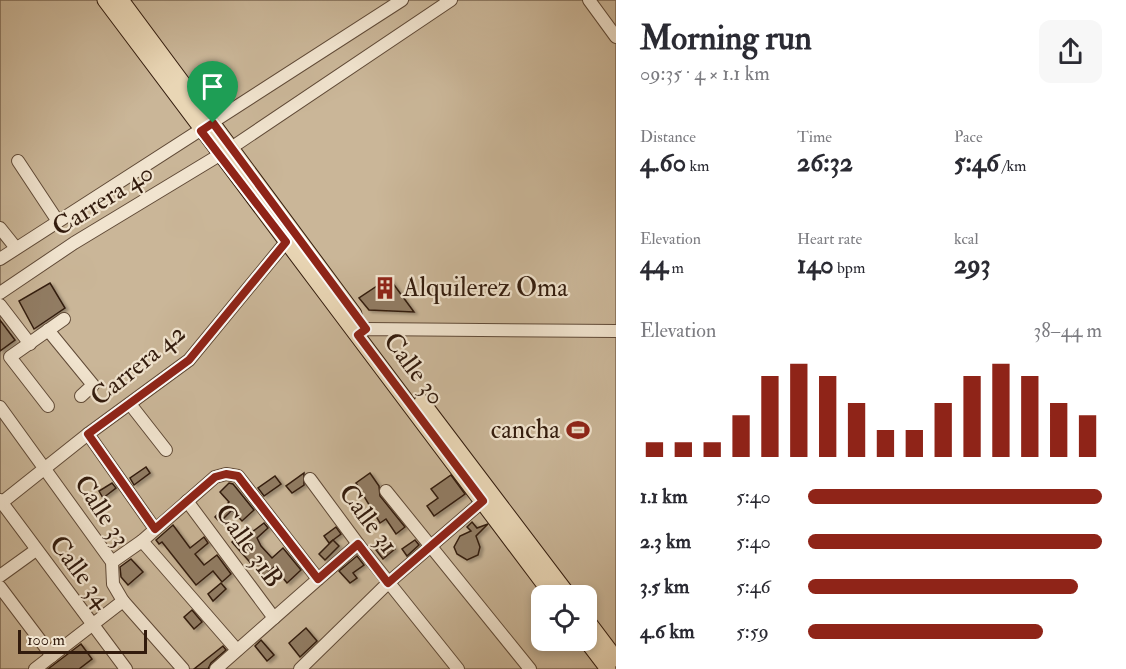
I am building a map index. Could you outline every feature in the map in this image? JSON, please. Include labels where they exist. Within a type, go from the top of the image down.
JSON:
[{"type":"main road","name":"Calle 30","points":[[105,0],[207,127]]},
{"type":"main road","name":"Calle 30","points":[[121,0],[286,242],[362,332],[545,585]]},
{"type":"main road","name":"Calle 30","points":[[224,152],[560,585]]},
{"type":"main road","points":[[597,634],[616,659]]},
{"type":"main road","points":[[594,651],[608,669]]},
{"type":"street","points":[[0,259],[57,220],[207,127],[402,0]]},
{"type":"street","name":"Carrera 40","points":[[0,293],[74,243],[224,152],[451,0]]},
{"type":"street","points":[[589,0],[616,37]]},
{"type":"street","points":[[18,161],[57,220]]},
{"type":"street","points":[[0,228],[16,248]]},
{"type":"street","name":"Carrera 42","points":[[0,502],[189,360],[286,242]]},
{"type":"street","points":[[0,305],[30,344]]},
{"type":"street","points":[[48,406],[10,357],[64,319]]},
{"type":"street","points":[[48,330],[93,385],[81,396]]},
{"type":"street","points":[[362,332],[616,331]]},
{"type":"street","points":[[130,404],[166,450]]},
{"type":"street","name":"Calle 33","points":[[0,406],[47,468],[112,562],[113,584],[123,601],[183,669]]},
{"type":"street","points":[[88,434],[155,529]]},
{"type":"street","points":[[112,562],[142,541],[215,477],[226,474],[238,476],[318,579]]},
{"type":"street","name":"Calle 31","points":[[310,479],[388,583],[458,669]]},
{"type":"street","points":[[386,491],[530,669]]},
{"type":"street","name":"Calle 31B","points":[[187,501],[274,618]]},
{"type":"street","points":[[300,669],[388,583],[483,501]]},
{"type":"street","name":"Calle 34","points":[[0,502],[125,669]]},
{"type":"street","points":[[142,541],[237,650]]},
{"type":"street","points":[[216,669],[358,544]]},
{"type":"street","points":[[0,576],[36,550]]},
{"type":"street","points":[[0,586],[52,656]]},
{"type":"street","points":[[35,669],[123,601]]},
{"type":"shaded area","points":[[0,0],[616,0],[616,669],[0,669]]},
{"type":"building","name":"Alquilerez Oma","points":[[389,278],[414,312],[369,310],[359,298]]},
{"type":"building","points":[[50,283],[65,308],[34,329],[19,301]]},
{"type":"building","points":[[0,320],[15,340],[0,351]]},
{"type":"building","points":[[146,467],[150,473],[134,485],[130,478]]},
{"type":"building","points":[[304,473],[304,485],[292,493],[286,486]]},
{"type":"building","points":[[370,473],[379,486],[380,496],[405,527],[396,534],[386,519],[380,523],[356,483]]},
{"type":"building","points":[[451,475],[465,494],[434,516],[427,506],[438,498],[431,489]]},
{"type":"building","points":[[275,476],[281,484],[264,496],[258,488]]},
{"type":"building","points":[[112,483],[116,488],[103,498],[99,491]]},
{"type":"building","points":[[229,483],[233,484],[254,510],[242,521],[232,510],[220,522],[215,517],[229,502],[220,492]]},
{"type":"building","points":[[472,522],[477,528],[488,524],[476,536],[480,547],[478,555],[467,560],[457,554],[454,547],[460,536],[471,531],[467,527]]},
{"type":"building","points":[[264,523],[268,528],[257,538],[261,546],[272,558],[283,548],[301,570],[287,583],[274,567],[263,577],[232,542],[248,527],[252,532]]},
{"type":"building","points":[[173,525],[190,548],[204,537],[208,543],[195,554],[204,565],[217,555],[231,574],[222,582],[213,571],[196,585],[162,542],[159,544],[156,540]]},
{"type":"building","points":[[336,527],[341,534],[329,543],[324,536]]},
{"type":"building","points":[[333,540],[339,546],[325,560],[319,554]]},
{"type":"building","points":[[415,540],[419,545],[407,556],[402,549]]},
{"type":"building","points":[[389,541],[395,549],[383,559],[376,550]]},
{"type":"building","points":[[357,556],[364,565],[353,573],[357,578],[350,583],[339,571]]},
{"type":"building","points":[[131,559],[143,572],[128,585],[121,577],[120,567]]},
{"type":"building","points":[[221,583],[226,589],[213,601],[208,594]]},
{"type":"building","points":[[192,610],[202,622],[194,629],[184,617]]},
{"type":"building","points":[[306,628],[317,641],[300,657],[289,643]]},
{"type":"building","points":[[261,640],[274,655],[267,661],[255,646]]},
{"type":"building","points":[[81,644],[92,659],[79,669],[48,669]]},
{"type":"building","points":[[223,646],[226,650],[211,663],[208,669],[194,669]]},
{"type":"place","name":"Alquilerez Oma","points":[[385,288]]},
{"type":"place","name":"cancha","points":[[578,430]]},
{"type":"route","points":[[213,123],[366,329],[358,335],[483,501],[388,583],[358,544],[318,579],[238,476],[226,474],[215,477],[155,529],[88,434],[189,360],[286,242],[201,131],[213,123]]}]
